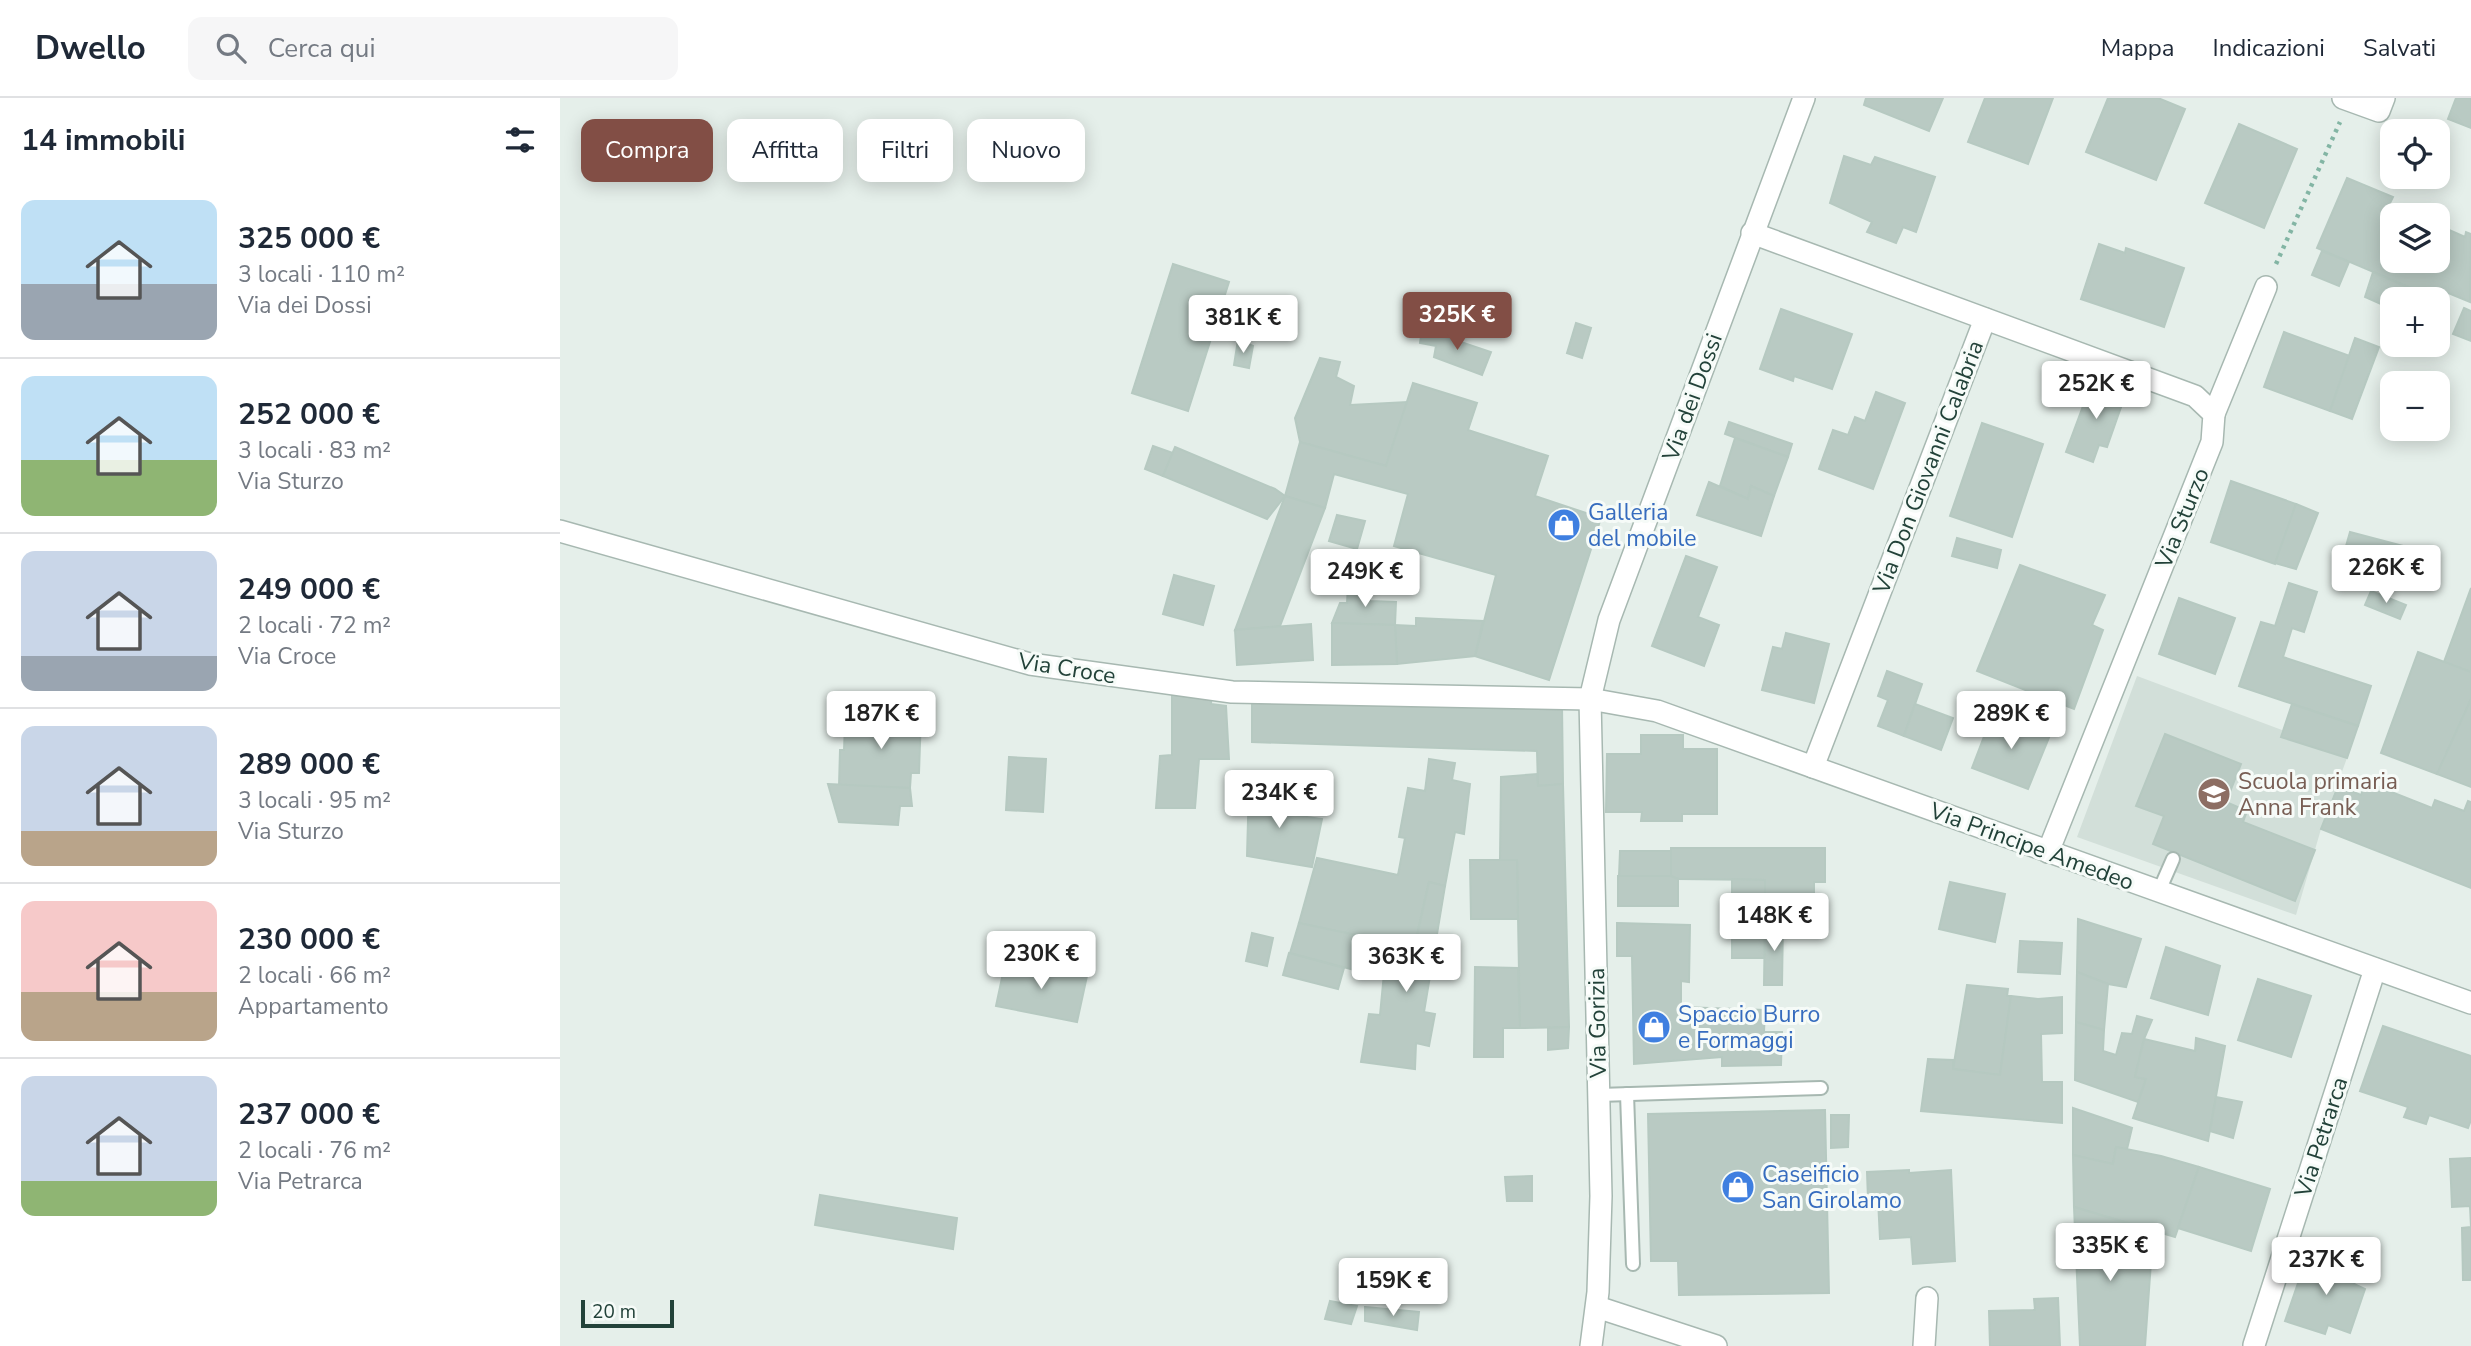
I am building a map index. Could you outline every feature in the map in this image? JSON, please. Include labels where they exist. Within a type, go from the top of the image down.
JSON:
[{"type":"street","name":"Via dei Dossi","points":[[1590,699],[1609,620],[1804,98]]},
{"type":"street","points":[[2346,99],[2379,111],[2384,98]]},
{"type":"street","name":"Via Don Giovanni Calabria","points":[[1752,233],[1985,319],[1813,767]]},
{"type":"street","name":"Via Sturzo","points":[[2048,852],[2212,442],[2214,414],[2266,287]]},
{"type":"street","points":[[1985,319],[2195,396],[2214,414]]},
{"type":"street","name":"Via Croce","points":[[560,531],[1030,664],[1232,692],[1590,699]]},
{"type":"street","name":"Via Principe Amedeo","points":[[1590,699],[1657,711],[2471,1003]]},
{"type":"street","name":"Via Gorizia","points":[[1590,699],[1601,1196],[1597,1307],[1591,1346]]},
{"type":"street","name":"Via Petrarca","points":[[2254,1345],[2375,969]]},
{"type":"street","points":[[1924,1346],[1927,1298]]},
{"type":"street","points":[[1597,1307],[1716,1346]]},
{"type":"lane","points":[[2160,891],[2173,859]]},
{"type":"lane","points":[[1599,1095],[1821,1088]]},
{"type":"lane","points":[[1627,1094],[1633,1264]]},
{"type":"path","points":[[2266,287],[2346,99]]},
{"type":"shaded area","name":"Scuola primaria Anna Frank","points":[[2137,676],[2282,730],[2281,737],[2347,758],[2321,829],[2296,915],[2077,837]]},
{"type":"building","points":[[1866,98],[1943,98],[1929,131],[1864,105]]},
{"type":"building","points":[[1985,98],[2053,98],[2028,164],[1968,142]]},
{"type":"building","points":[[2108,98],[2158,98],[2185,109],[2156,180],[2086,152]]},
{"type":"building","points":[[2456,98],[2471,98],[2471,128],[2448,119]]},
{"type":"building","points":[[2239,124],[2297,149],[2264,228],[2205,203]]},
{"type":"building","points":[[1844,156],[1871,165],[1875,157],[1935,177],[1916,232],[1903,227],[1896,243],[1867,232],[1872,222],[1830,203]]},
{"type":"building","points":[[2347,178],[2393,197],[2390,203],[2380,203],[2380,273],[2450,273],[2450,230],[2465,237],[2466,232],[2471,234],[2470,302],[2450,294],[2450,287],[2409,287],[2317,248]]},
{"type":"building","points":[[2099,244],[2125,253],[2126,248],[2184,268],[2164,327],[2081,299]]},
{"type":"building","points":[[2322,251],[2349,262],[2339,286],[2312,275]]},
{"type":"building","points":[[1173,264],[1229,282],[1188,411],[1132,393]]},
{"type":"building","points":[[2373,272],[2407,287],[2380,287],[2380,304],[2365,297]]},
{"type":"building","points":[[2464,308],[2471,311],[2471,341],[2453,334]]},
{"type":"building","points":[[1781,309],[1852,334],[1832,389],[1794,376],[1793,381],[1760,369]]},
{"type":"building","points":[[1576,323],[1591,328],[1582,358],[1567,353]]},
{"type":"building","points":[[1422,329],[1491,352],[1482,375],[1434,357],[1436,346],[1420,343]]},
{"type":"building","points":[[2284,332],[2350,356],[2330,411],[2264,387]]},
{"type":"building","points":[[2355,338],[2379,347],[2352,419],[2330,411]]},
{"type":"building","points":[[1238,340],[1253,346],[1249,368],[1234,365]]},
{"type":"building","points":[[1320,358],[1340,362],[1336,377],[1354,386],[1350,405],[1407,402],[1386,466],[1300,442],[1295,418]]},
{"type":"building","points":[[2092,382],[2126,393],[2107,447],[2099,445],[2093,462],[2066,452]]},
{"type":"building","points":[[1413,383],[1477,403],[1468,430],[1548,456],[1535,496],[1601,518],[1549,680],[1475,656],[1496,575],[1394,546],[1408,494],[1334,474],[1325,508],[1285,496],[1300,442],[1386,466]]},
{"type":"building","points":[[1876,392],[1905,403],[1873,489],[1819,469],[1833,430],[1848,435],[1855,417],[1865,421]]},
{"type":"building","points":[[1729,422],[1792,444],[1788,457],[1725,434]]},
{"type":"building","points":[[1982,423],[2043,444],[2012,537],[1950,516]]},
{"type":"building","points":[[1735,438],[1788,457],[1774,496],[1751,486],[1748,499],[1720,486]]},
{"type":"building","points":[[1153,446],[1173,453],[1163,476],[1145,469]]},
{"type":"building","points":[[1175,447],[1275,489],[1285,496],[1267,519],[1163,476]]},
{"type":"building","points":[[2231,481],[2296,504],[2275,564],[2211,542]]},
{"type":"building","points":[[1709,482],[1748,499],[1751,486],[1774,496],[1761,536],[1697,515]]},
{"type":"building","points":[[1285,496],[1325,508],[1280,626],[1235,630]]},
{"type":"building","points":[[2296,504],[2318,513],[2296,569],[2275,563]]},
{"type":"building","points":[[1337,515],[1365,521],[1357,549],[1329,541]]},
{"type":"building","points":[[2350,532],[2403,546],[2393,573],[2360,560],[2363,552],[2346,546]]},
{"type":"building","points":[[1957,538],[2001,550],[1997,568],[1952,556]]},
{"type":"building","points":[[1686,556],[1717,567],[1698,617],[1719,625],[1704,666],[1652,646]]},
{"type":"building","points":[[2020,565],[2105,595],[2092,625],[2103,630],[2074,709],[1977,671]]},
{"type":"building","points":[[1174,575],[1214,586],[1203,625],[1163,614]]},
{"type":"building","points":[[2289,583],[2317,592],[2304,632],[2292,628],[2283,657],[2371,686],[2358,726],[2239,686],[2261,622],[2275,626]]},
{"type":"building","points":[[1348,585],[1370,586],[1370,601],[1396,602],[1395,625],[1332,623],[1340,603],[1347,603]]},
{"type":"building","points":[[2471,588],[2471,672],[2444,662]]},
{"type":"building","points":[[2371,591],[2406,605],[2400,619],[2365,605]]},
{"type":"building","points":[[2179,598],[2235,618],[2215,674],[2159,654]]},
{"type":"building","points":[[1416,618],[1483,621],[1475,656],[1397,664],[1395,625],[1416,626]]},
{"type":"building","points":[[1332,623],[1395,625],[1397,664],[1332,665]]},
{"type":"building","points":[[1311,624],[1313,660],[1237,665],[1235,630]]},
{"type":"building","points":[[1786,633],[1829,644],[1814,703],[1762,690],[1773,647],[1782,649]]},
{"type":"building","points":[[2418,652],[2471,672],[2471,699],[2437,774],[2381,753]]},
{"type":"building","points":[[1887,671],[1922,684],[1904,736],[1878,726],[1888,700],[1878,696]]},
{"type":"building","points":[[1172,684],[1212,690],[1211,704],[1226,706],[1229,759],[1199,759],[1195,808],[1156,808],[1160,756],[1172,755]]},
{"type":"building","points":[[1252,694],[1562,705],[1563,784],[1538,786],[1537,751],[1252,742]]},
{"type":"building","points":[[2471,699],[2471,787],[2437,774]]},
{"type":"building","points":[[1915,704],[1953,718],[1941,750],[1904,736]]},
{"type":"building","points":[[2292,704],[2358,726],[2347,758],[2281,737]]},
{"type":"building","points":[[861,713],[921,715],[919,773],[911,773],[910,788],[839,786],[840,750],[844,750],[845,724],[860,725]]},
{"type":"building","points":[[1993,713],[2050,735],[2028,789],[1972,768]]},
{"type":"building","points":[[2165,734],[2241,764],[2226,802],[2247,811],[2243,822],[2315,850],[2295,901],[2153,844],[2164,816],[2136,806]]},
{"type":"building","points":[[1641,735],[1683,735],[1683,749],[1717,749],[1717,814],[1682,814],[1682,821],[1641,821],[1642,812],[1606,812],[1607,754],[1641,754]]},
{"type":"building","points":[[1009,757],[1046,759],[1043,812],[1006,810]]},
{"type":"building","points":[[1429,759],[1455,763],[1452,780],[1470,784],[1464,834],[1455,832],[1445,886],[1429,882],[1414,949],[1371,935],[1370,938],[1299,923],[1317,858],[1398,875],[1405,838],[1399,837],[1408,788],[1425,791]]},
{"type":"building","points":[[1537,774],[1538,786],[1563,784],[1569,1027],[1520,1028],[1517,860],[1500,860],[1501,777]]},
{"type":"building","points":[[2366,782],[2432,808],[2435,800],[2464,811],[2468,801],[2471,802],[2471,888],[2321,829],[2338,786],[2361,795]]},
{"type":"building","points":[[828,784],[910,788],[912,806],[900,806],[898,825],[839,822]]},
{"type":"building","points":[[1249,785],[1280,786],[1279,813],[1322,819],[1312,867],[1247,856]]},
{"type":"building","points":[[1671,848],[1825,848],[1825,882],[1814,882],[1814,922],[1765,921],[1765,880],[1678,879],[1671,876]]},
{"type":"building","points":[[1620,851],[1671,851],[1671,876],[1619,876]]},
{"type":"building","points":[[1470,860],[1517,860],[1518,919],[1471,919]]},
{"type":"building","points":[[1618,876],[1671,876],[1678,879],[1678,906],[1618,906]]},
{"type":"building","points":[[1732,879],[1765,880],[1765,958],[1732,958]]},
{"type":"building","points":[[1429,882],[1445,886],[1424,1012],[1435,1014],[1429,1046],[1416,1043],[1415,1069],[1361,1062],[1369,1014],[1380,1015],[1387,942],[1414,949]]},
{"type":"building","points":[[1950,882],[2005,894],[1995,942],[1939,929]]},
{"type":"building","points":[[2078,919],[2141,939],[2126,987],[2108,984],[2077,972]]},
{"type":"building","points":[[1765,921],[1783,921],[1782,985],[1764,985]]},
{"type":"building","points":[[1299,923],[1370,938],[1362,972],[1290,953]]},
{"type":"building","points":[[1617,923],[1690,925],[1689,982],[1681,981],[1681,1007],[1765,1010],[1764,1032],[1782,1032],[1781,1065],[1722,1066],[1722,1057],[1634,1064],[1632,956],[1617,956]]},
{"type":"building","points":[[1252,933],[1273,938],[1267,966],[1246,961]]},
{"type":"building","points":[[2020,941],[2062,943],[2060,974],[2018,972]]},
{"type":"building","points":[[2166,947],[2220,966],[2208,1015],[2151,998]]},
{"type":"building","points":[[1289,953],[1344,968],[1338,989],[1283,975]]},
{"type":"building","points":[[1006,959],[1087,976],[1077,1022],[996,1006]]},
{"type":"building","points":[[1475,967],[1518,968],[1520,1028],[1503,1028],[1503,1057],[1474,1057]]},
{"type":"building","points":[[2077,972],[2108,984],[2104,1030],[2076,1022]]},
{"type":"building","points":[[2258,979],[2311,996],[2291,1057],[2238,1040]]},
{"type":"building","points":[[1967,985],[2008,989],[2007,996],[2011,996],[2000,1075],[1953,1069]]},
{"type":"building","points":[[2011,996],[2038,999],[2062,997],[2062,1033],[2041,1034],[2042,1082],[2062,1082],[2062,1123],[1921,1111],[1928,1059],[1953,1060],[1953,1069],[2000,1075]]},
{"type":"building","points":[[2137,1016],[2152,1020],[2144,1039],[2135,1077],[2146,1079],[2138,1102],[2075,1080],[2076,1022],[2104,1030],[2103,1051],[2116,1055],[2122,1033],[2132,1034]]},
{"type":"building","points":[[2383,1026],[2471,1056],[2471,1120],[2468,1128],[2429,1115],[2426,1124],[2404,1117],[2408,1107],[2360,1091]]},
{"type":"building","points":[[1569,1027],[1568,1048],[1548,1050],[1548,1028]]},
{"type":"building","points":[[2196,1038],[2225,1046],[2208,1141],[2133,1118],[2146,1079],[2135,1077],[2144,1039],[2195,1051]]},
{"type":"building","points":[[2216,1097],[2242,1102],[2233,1138],[2210,1131]]},
{"type":"building","points":[[2073,1108],[2132,1128],[2127,1149],[2116,1147],[2113,1164],[2073,1155]]},
{"type":"building","name":"Caseificio San Girolamo","points":[[1825,1110],[1829,1293],[1679,1295],[1678,1261],[1651,1261],[1648,1114]]},
{"type":"building","points":[[1831,1115],[1849,1115],[1848,1147],[1831,1148]]},
{"type":"building","points":[[2116,1147],[2199,1167],[2175,1237],[2074,1207],[2073,1155],[2113,1164]]},
{"type":"building","points":[[2471,1158],[2471,1227],[2470,1206],[2452,1207],[2450,1159]]},
{"type":"building","points":[[2199,1167],[2270,1189],[2251,1251],[2178,1228]]},
{"type":"building","points":[[1909,1170],[1909,1173],[1951,1170],[1955,1261],[1913,1264],[1911,1237],[1880,1239],[1878,1199],[1868,1199],[1867,1172]]},
{"type":"building","points":[[1532,1176],[1532,1201],[1507,1201],[1505,1177]]},
{"type":"building","points":[[820,1195],[957,1218],[953,1249],[815,1225]]},
{"type":"building","points":[[2074,1207],[2134,1225],[2132,1256],[2151,1262],[2145,1346],[2080,1346]]},
{"type":"building","points":[[2471,1227],[2471,1280],[2463,1280],[2462,1228]]},
{"type":"building","points":[[2308,1254],[2359,1271],[2354,1284],[2365,1289],[2350,1333],[2328,1325],[2325,1334],[2285,1321]]},
{"type":"building","points":[[2058,1298],[2060,1346],[1990,1346],[1989,1311],[2035,1310],[2034,1299]]},
{"type":"building","points":[[1330,1301],[1357,1306],[1351,1324],[1325,1319]]},
{"type":"building","points":[[1365,1307],[1419,1312],[1417,1330],[1365,1321]]},
{"type":"place","name":"Galleria del mobile","points":[[1564,525]]},
{"type":"place","name":"Scuola primaria Anna Frank","points":[[2214,794]]},
{"type":"place","name":"Spaccio Burro e Formaggi","points":[[1654,1027]]},
{"type":"place","name":"Caseificio San Girolamo","points":[[1738,1187]]}]
